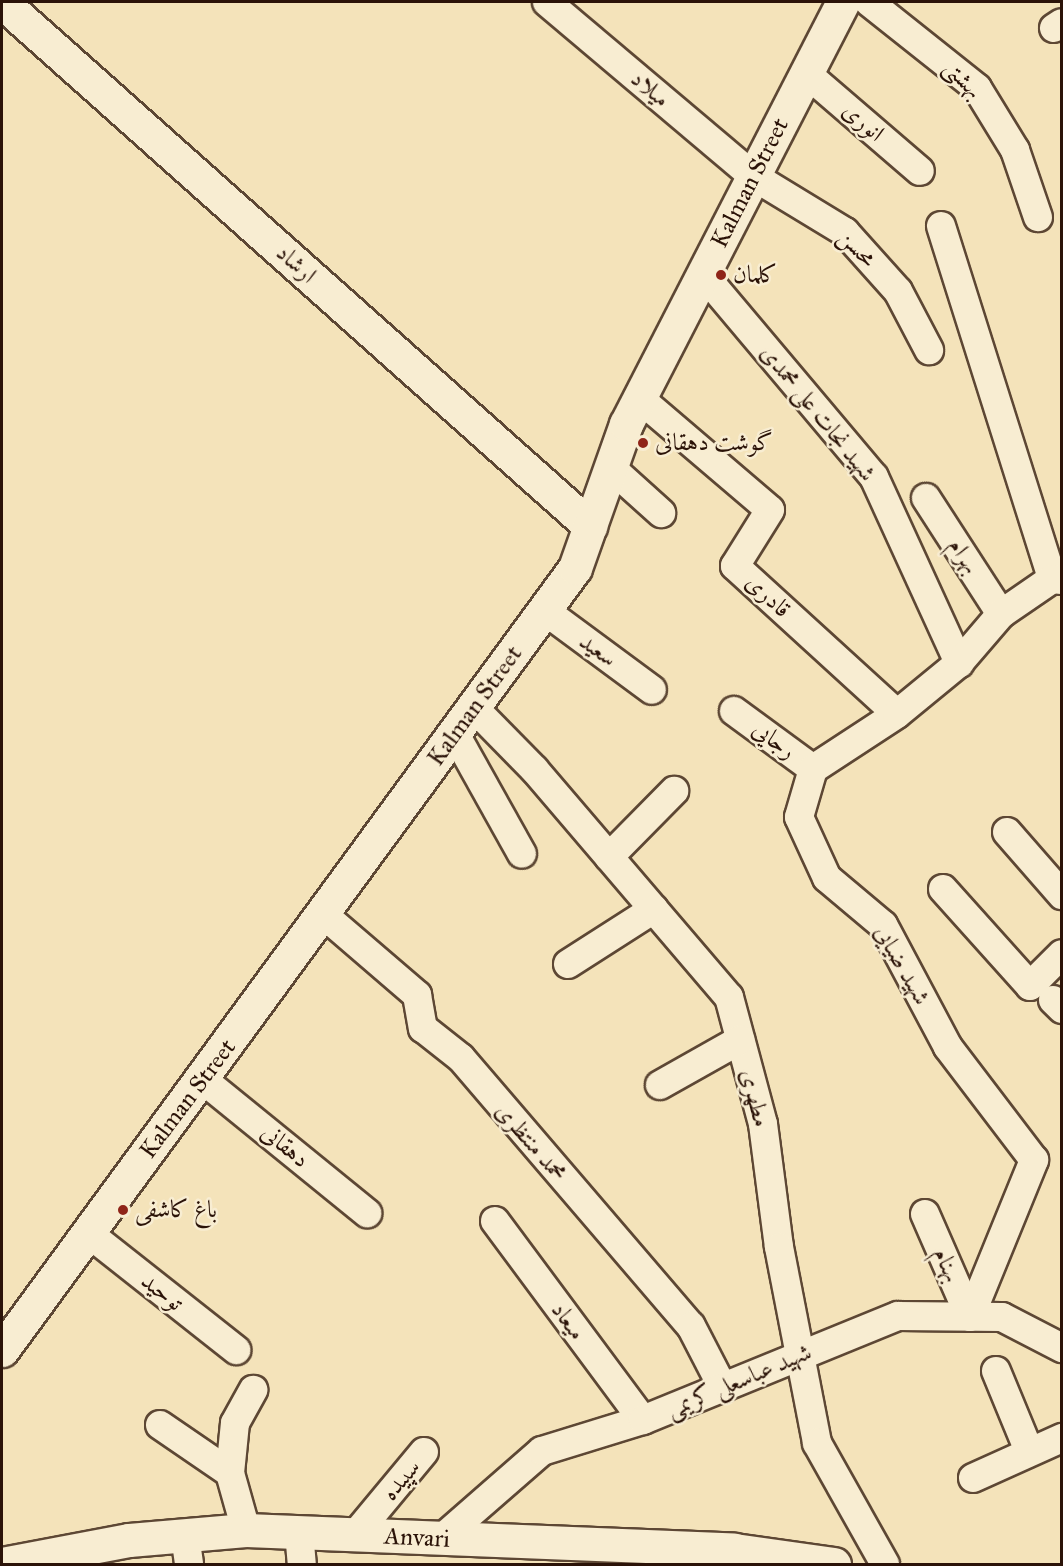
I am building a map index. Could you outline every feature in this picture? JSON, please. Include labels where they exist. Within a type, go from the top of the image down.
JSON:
[{"type":"street","name":"ارشاد","points":[[2,2],[590,526]]},
{"type":"street","name":"میلاد","points":[[547,2],[753,176]]},
{"type":"street","name":"Kalman Street","points":[[2,1350],[324,915],[575,568],[610,467],[639,398],[843,2]]},
{"type":"street","name":"بهشتی","points":[[869,2],[977,88],[1014,150],[1038,216]]},
{"type":"street","name":"انوری","points":[[806,73],[920,171]]},
{"type":"street","name":"محسن","points":[[753,176],[846,232],[898,291],[929,350]]},
{"type":"street","points":[[813,770],[897,714],[959,663],[1001,614],[1057,580],[941,226]]},
{"type":"street","name":"شهید نجات علی محمدی","points":[[703,274],[874,477],[959,663]]},
{"type":"street","name":"قادری","points":[[639,398],[770,510],[735,566],[897,714]]},
{"type":"street","points":[[610,467],[661,513]]},
{"type":"street","name":"بهرام","points":[[926,498],[1001,614]]},
{"type":"street","name":"سعید","points":[[544,610],[652,690]]},
{"type":"street","name":"مطهری","points":[[474,708],[609,856],[729,997],[763,1124],[799,1355],[817,1443],[885,1564]]},
{"type":"street","name":"رجایی","points":[[734,711],[813,770]]},
{"type":"street","points":[[455,735],[522,854]]},
{"type":"street","name":"شهید ضیایی","points":[[813,770],[799,817],[827,878],[883,925],[948,1047],[1034,1160],[970,1317]]},
{"type":"street","points":[[609,856],[674,791]]},
{"type":"street","points":[[1007,832],[1062,895]]},
{"type":"street","points":[[943,889],[1048,998],[1062,954]]},
{"type":"street","points":[[568,964],[654,909]]},
{"type":"street","name":"محمد منتظری","points":[[324,915],[417,995],[423,1028],[461,1058],[691,1326],[723,1388]]},
{"type":"street","points":[[660,1085],[740,1040]]},
{"type":"street","name":"دهقانی","points":[[202,1079],[367,1213]]},
{"type":"street","name":"بهنام","points":[[924,1214],[970,1317]]},
{"type":"street","name":"میعاد","points":[[495,1221],[643,1420]]},
{"type":"street","name":"توحید","points":[[88,1233],[236,1350]]},
{"type":"street","name":"شهید عباسعلی کریمی","points":[[441,1539],[542,1451],[643,1420],[898,1316],[1002,1317],[1062,1348]]},
{"type":"street","points":[[996,1371],[1029,1451]]},
{"type":"street","points":[[246,1530],[230,1473],[235,1423],[253,1390]]},
{"type":"street","points":[[160,1425],[230,1473]]},
{"type":"street","points":[[973,1478],[1062,1438]]},
{"type":"street","name":"سپیده","points":[[355,1535],[424,1452]]},
{"type":"street","name":"Anvari","points":[[2,1564],[95,1555],[187,1550],[246,1530],[441,1539],[564,1555],[734,1550],[834,1564]]},
{"type":"street","points":[[299,1533],[302,1564]]},
{"type":"place","name":"کلمان","points":[[721,275]]},
{"type":"place","name":"گوشت دهقانی","points":[[643,443]]},
{"type":"place","name":"باغ کاشفی","points":[[123,1210]]}]
